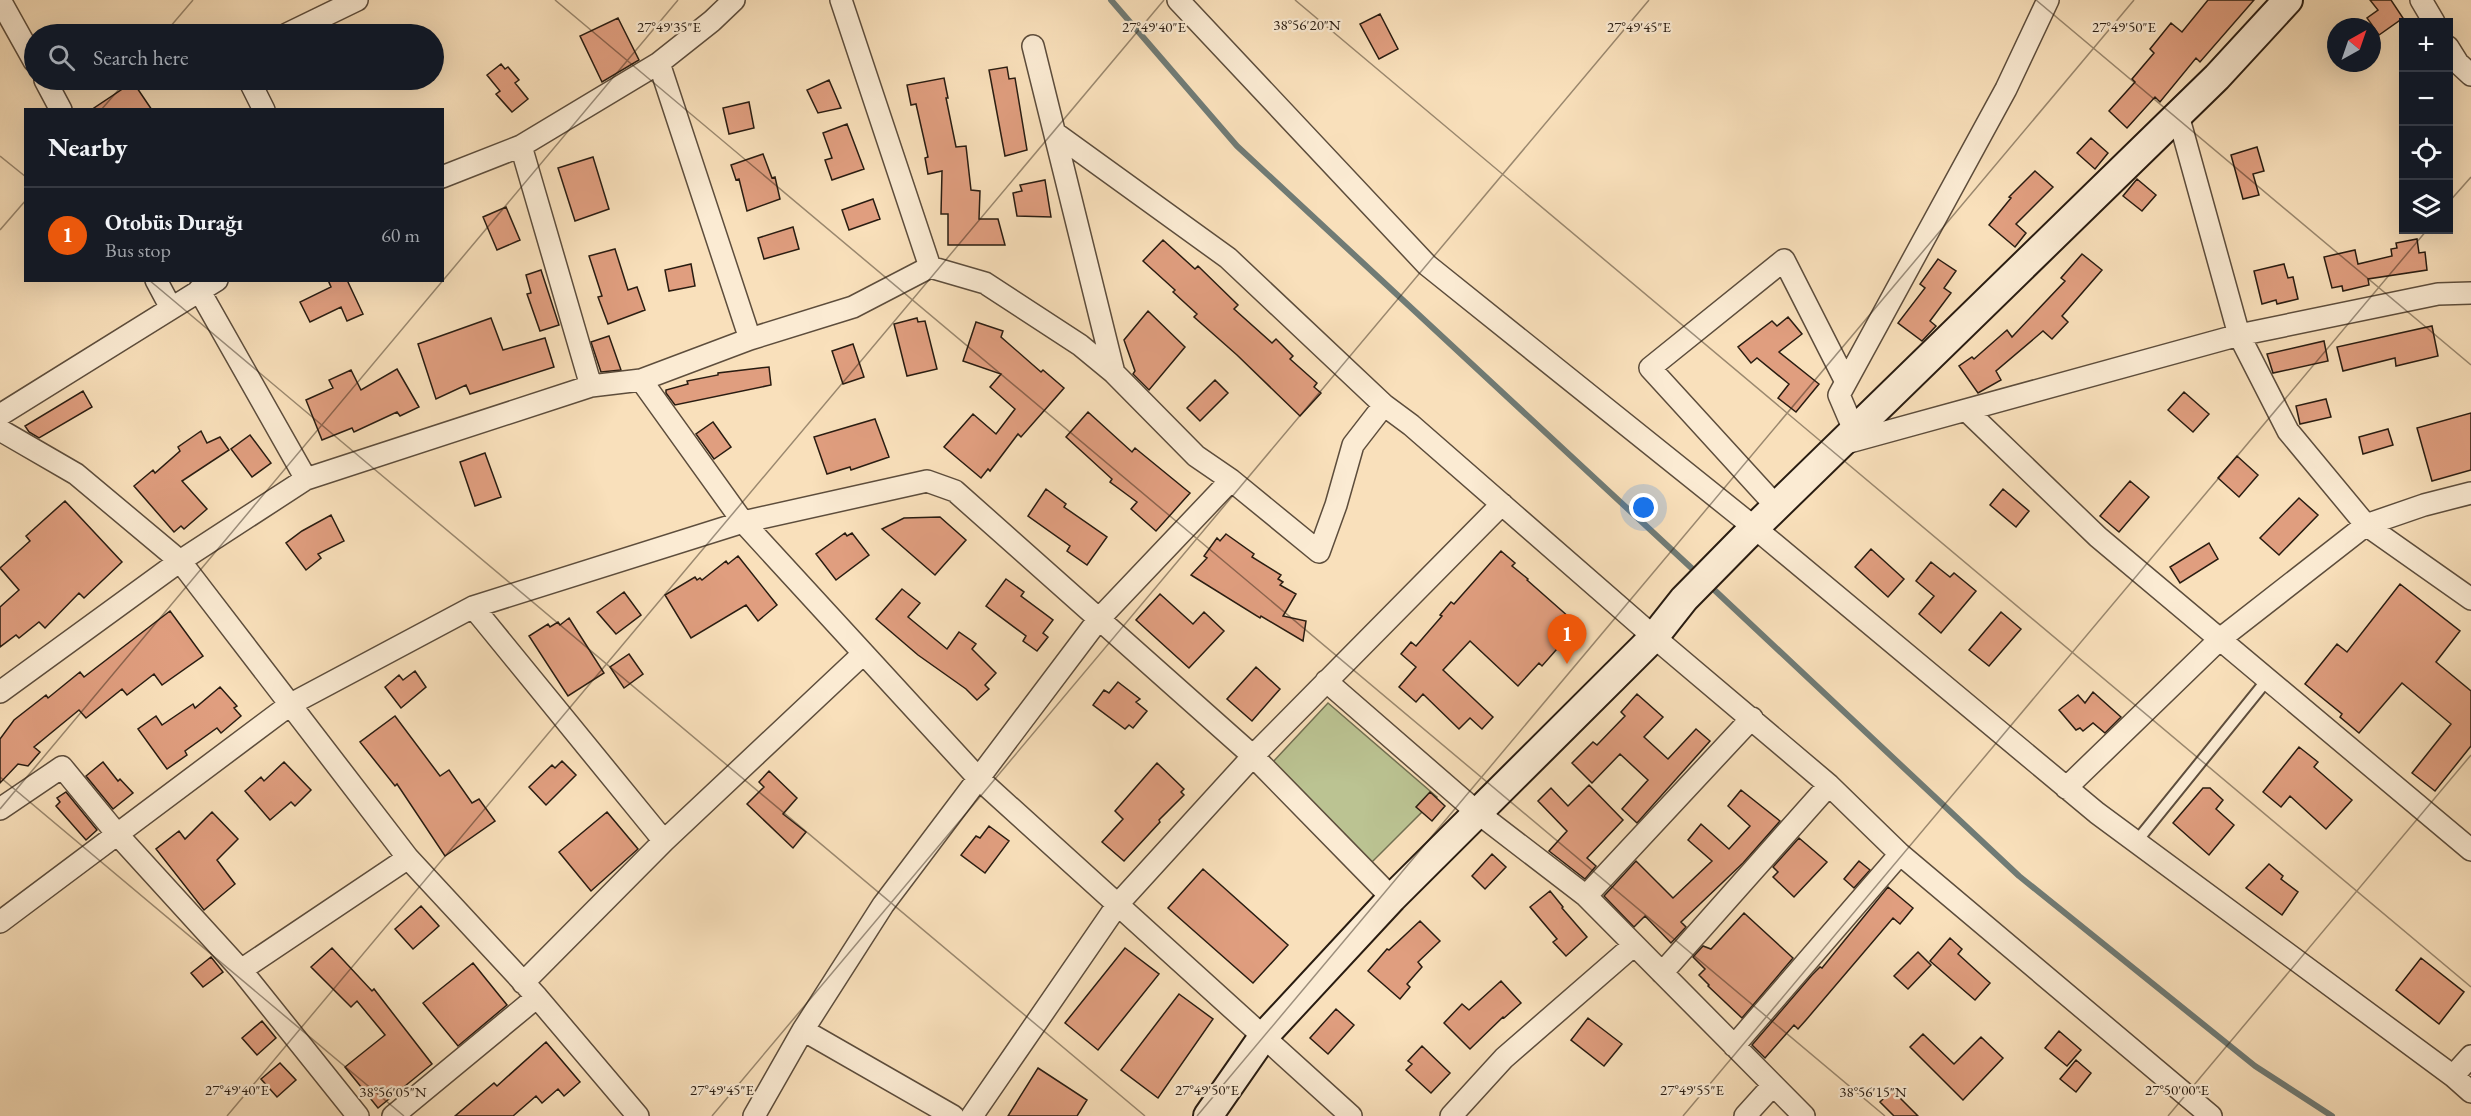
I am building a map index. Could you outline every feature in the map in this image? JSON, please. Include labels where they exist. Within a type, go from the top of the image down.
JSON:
[{"type":"street","points":[[0,0],[24,43]]},
{"type":"street","points":[[308,24],[357,0]]},
{"type":"street","points":[[444,176],[521,146],[659,63],[735,0]]},
{"type":"street","points":[[841,0],[930,267]]},
{"type":"street","points":[[1178,0],[1427,265],[1749,533],[2066,788],[2453,1076],[2471,1092]]},
{"type":"street","points":[[1847,437],[1839,395],[2006,89],[2048,0]]},
{"type":"street","points":[[1208,1116],[1263,1037],[1392,898],[1654,637],[1684,599],[1749,533],[2178,115],[2288,0]]},
{"type":"street","points":[[2421,0],[2432,18]]},
{"type":"street","points":[[1033,46],[1114,373]]},
{"type":"street","points":[[2453,55],[2471,75]]},
{"type":"street","points":[[659,63],[750,339]]},
{"type":"street","points":[[50,90],[60,108]]},
{"type":"street","points":[[254,90],[263,108]]},
{"type":"street","points":[[2178,115],[2239,334],[2288,431],[2366,525],[2471,599]]},
{"type":"street","points":[[1055,132],[1228,258],[1383,405],[1411,425],[1654,637],[1752,718],[1829,785],[1900,854],[2211,1116]]},
{"type":"street","points":[[521,146],[591,386]]},
{"type":"street","points":[[1776,506],[1650,368],[1784,260],[1846,382]]},
{"type":"street","points":[[0,692],[180,561],[306,479],[591,386],[641,380],[750,339],[854,307],[930,267],[985,283],[1080,345],[1114,373],[1196,456],[1231,480],[1319,552],[1336,505],[1353,445],[1383,405]]},
{"type":"street","points":[[157,282],[171,308]]},
{"type":"street","points":[[0,415],[208,285],[306,479]]},
{"type":"street","points":[[1847,437],[1966,410],[2239,334],[2438,294],[2471,293]]},
{"type":"street","points":[[641,380],[743,522],[978,779],[1351,1116]]},
{"type":"street","points":[[1966,410],[2098,537],[2471,850]]},
{"type":"street","points":[[0,430],[76,474],[180,561],[408,858],[530,990],[638,1116]]},
{"type":"street","points":[[754,1116],[803,1030],[883,905],[1098,620],[1231,480]]},
{"type":"street","points":[[0,922],[291,704],[473,607],[743,522],[927,481],[955,491],[1253,756],[1392,898]]},
{"type":"street","points":[[2066,788],[2220,639],[2366,525],[2424,505],[2471,493]]},
{"type":"street","points":[[972,1116],[1118,904],[1253,756],[1502,504]]},
{"type":"street","points":[[473,607],[664,841]]},
{"type":"street","points":[[393,1116],[530,990],[664,841],[863,654]]},
{"type":"street","points":[[1326,681],[1478,813],[1586,896],[1804,1116]]},
{"type":"street","points":[[1586,896],[1752,718]]},
{"type":"street","points":[[0,809],[62,767],[117,834],[241,970],[358,1116]]},
{"type":"street","points":[[1662,973],[1829,785]]},
{"type":"street","points":[[1734,1046],[1900,854]]},
{"type":"street","points":[[241,970],[408,858]]},
{"type":"street","points":[[1451,1116],[1504,1058],[1634,945]]},
{"type":"street","points":[[803,1030],[953,1116]]},
{"type":"street","points":[[2453,1076],[2471,1056]]},
{"type":"street","points":[[1746,1116],[1773,1085]]},
{"type":"lane","points":[[2136,842],[2267,680]]},
{"type":"green space","points":[[1328,703],[1437,797],[1372,862],[1272,763]]},
{"type":"building","points":[[2208,0],[2254,0],[2200,62],[2196,58],[2160,102],[2155,97],[2127,128],[2109,111],[2135,82],[2132,79],[2154,53],[2150,49],[2171,23],[2182,32]]},
{"type":"building","points":[[2370,0],[2391,0],[2403,18],[2399,18],[2399,21],[2381,34],[2381,18],[2367,18],[2378,10]]},
{"type":"building","points":[[1380,14],[1398,49],[1379,59],[1360,24]]},
{"type":"building","points":[[618,18],[639,60],[602,82],[580,36]]},
{"type":"building","points":[[501,64],[505,69],[508,67],[519,80],[515,83],[528,99],[512,112],[496,94],[500,91],[487,75]]},
{"type":"building","points":[[1007,67],[1009,79],[1015,78],[1027,150],[1005,156],[989,70]]},
{"type":"building","points":[[944,78],[956,147],[966,146],[971,190],[980,191],[979,219],[998,219],[1005,245],[948,245],[948,214],[941,214],[942,171],[928,174],[925,158],[928,157],[916,104],[911,105],[907,85]]},
{"type":"building","points":[[829,80],[841,108],[818,113],[807,90]]},
{"type":"building","points":[[121,90],[138,90],[151,108],[94,108]]},
{"type":"building","points":[[749,102],[754,128],[729,134],[723,108]]},
{"type":"building","points":[[847,124],[864,169],[832,180],[825,160],[832,158],[823,133]]},
{"type":"building","points":[[2091,138],[2108,153],[2095,169],[2077,153]]},
{"type":"building","points":[[2257,147],[2264,171],[2253,174],[2259,195],[2243,199],[2231,155]]},
{"type":"building","points":[[763,154],[772,178],[775,177],[780,199],[747,211],[739,179],[736,180],[731,165]]},
{"type":"building","points":[[593,157],[609,209],[575,221],[558,168]]},
{"type":"building","points":[[2035,171],[2053,187],[2016,224],[2026,233],[2015,247],[1989,225],[2011,198],[2009,197]]},
{"type":"building","points":[[2137,179],[2156,195],[2142,211],[2123,196]]},
{"type":"building","points":[[1045,180],[1051,217],[1017,216],[1013,193],[1022,191],[1020,185]]},
{"type":"building","points":[[873,199],[880,219],[849,230],[842,210]]},
{"type":"building","points":[[506,207],[520,240],[497,250],[483,217]]},
{"type":"building","points":[[793,227],[799,249],[764,259],[758,238]]},
{"type":"building","points":[[2417,239],[2419,253],[2425,252],[2427,270],[2368,279],[2369,285],[2343,291],[2342,286],[2332,288],[2324,257],[2355,250],[2358,264],[2392,256],[2391,249],[2397,248],[2396,243]]},
{"type":"building","points":[[1163,240],[1195,269],[1198,266],[1238,305],[1234,309],[1272,343],[1276,339],[1293,356],[1290,359],[1317,383],[1314,387],[1321,393],[1300,416],[1194,317],[1197,314],[1143,261]]},
{"type":"building","points":[[615,249],[628,290],[637,287],[645,310],[608,324],[598,297],[602,296],[589,256]]},
{"type":"building","points":[[2082,254],[2102,270],[2062,316],[2068,322],[2052,339],[2043,331],[1996,371],[2001,380],[1978,393],[1959,366],[1972,357],[1974,359],[2007,330],[2012,337],[2065,281],[2061,278]]},
{"type":"building","points":[[1938,259],[1956,271],[1944,288],[1951,293],[1930,321],[1936,326],[1922,341],[1898,323],[1925,288],[1920,284]]},
{"type":"building","points":[[691,264],[695,286],[669,291],[665,270]]},
{"type":"building","points":[[2284,264],[2288,278],[2293,277],[2298,299],[2277,304],[2276,300],[2262,304],[2254,271]]},
{"type":"building","points":[[541,270],[559,325],[540,331],[527,294],[531,293],[526,275]]},
{"type":"building","points":[[329,282],[348,282],[363,314],[347,321],[341,307],[310,322],[300,302],[331,287]]},
{"type":"building","points":[[1148,311],[1185,347],[1149,390],[1133,374],[1135,371],[1124,340]]},
{"type":"building","points":[[1788,317],[1802,334],[1779,352],[1819,384],[1796,412],[1778,398],[1789,384],[1757,358],[1751,363],[1738,347],[1772,321],[1777,326]]},
{"type":"building","points":[[491,318],[503,350],[545,338],[554,367],[470,394],[466,385],[436,399],[418,344]]},
{"type":"building","points":[[917,318],[918,322],[925,321],[937,369],[907,376],[894,324]]},
{"type":"building","points":[[976,322],[1003,331],[1001,337],[1041,372],[1043,370],[1064,388],[1021,437],[1018,434],[990,471],[988,469],[981,478],[944,447],[973,414],[996,434],[1015,409],[990,387],[1001,374],[963,361]]},
{"type":"building","points":[[2432,326],[2438,356],[2396,366],[2395,358],[2343,371],[2337,347]]},
{"type":"building","points":[[609,336],[621,370],[601,372],[591,342]]},
{"type":"building","points":[[2324,341],[2328,361],[2273,373],[2267,354]]},
{"type":"building","points":[[853,344],[864,377],[843,384],[832,351]]},
{"type":"building","points":[[769,367],[771,385],[675,405],[666,393],[666,390],[688,384],[687,381],[718,375],[718,373]]},
{"type":"building","points":[[397,369],[419,407],[400,416],[397,412],[354,432],[352,428],[322,440],[306,400],[333,388],[329,380],[351,370],[361,390]]},
{"type":"building","points":[[1215,380],[1228,393],[1200,421],[1187,408]]},
{"type":"building","points":[[83,391],[92,407],[39,438],[29,432],[25,426]]},
{"type":"building","points":[[2184,392],[2209,414],[2193,432],[2168,410]]},
{"type":"building","points":[[2326,399],[2331,417],[2300,424],[2296,406]]},
{"type":"building","points":[[1088,412],[1132,452],[1135,448],[1190,493],[1156,531],[1131,509],[1137,502],[1110,482],[1112,479],[1066,437]]},
{"type":"building","points":[[2471,413],[2471,470],[2432,481],[2417,428]]},
{"type":"building","points":[[875,419],[889,457],[851,470],[850,467],[827,474],[814,437]]},
{"type":"building","points":[[713,422],[731,447],[714,459],[696,434]]},
{"type":"building","points":[[2388,429],[2393,445],[2363,454],[2359,437]]},
{"type":"building","points":[[201,431],[207,443],[220,437],[229,450],[182,481],[207,509],[184,529],[181,526],[174,532],[134,486],[153,470],[155,473],[180,451],[178,447]]},
{"type":"building","points":[[250,435],[271,463],[252,477],[231,449]]},
{"type":"building","points":[[485,453],[501,497],[475,506],[460,462]]},
{"type":"building","points":[[2237,456],[2258,475],[2239,497],[2218,478]]},
{"type":"building","points":[[2130,481],[2149,497],[2119,532],[2100,516]]},
{"type":"building","points":[[1046,489],[1066,504],[1064,507],[1107,537],[1087,565],[1067,551],[1070,546],[1028,516]]},
{"type":"building","points":[[2003,489],[2029,511],[2016,527],[1990,505]]},
{"type":"building","points":[[2299,498],[2318,515],[2279,555],[2260,538]]},
{"type":"building","points":[[65,501],[122,562],[84,598],[79,593],[45,628],[39,622],[19,638],[16,635],[0,647],[0,607],[19,590],[0,568],[30,541],[26,536]]},
{"type":"building","points":[[331,515],[344,541],[318,554],[321,558],[306,570],[286,543]]},
{"type":"building","points":[[940,517],[966,540],[935,575],[882,529],[904,518]]},
{"type":"building","points":[[845,533],[847,536],[852,533],[869,555],[836,580],[816,554]]},
{"type":"building","points":[[1226,534],[1254,554],[1252,557],[1281,575],[1278,579],[1283,582],[1280,585],[1296,594],[1283,616],[1306,621],[1303,641],[1261,616],[1260,618],[1191,575],[1207,558],[1204,556],[1217,538],[1220,541]]},
{"type":"building","points":[[2209,543],[2218,559],[2180,583],[2170,567]]},
{"type":"building","points":[[1871,549],[1904,579],[1888,597],[1855,567]]},
{"type":"building","points":[[1501,551],[1515,563],[1512,566],[1578,625],[1542,666],[1539,663],[1518,686],[1470,641],[1443,670],[1493,717],[1482,729],[1470,718],[1459,729],[1423,694],[1416,702],[1399,687],[1416,667],[1401,654],[1411,642],[1416,646],[1451,602],[1454,604]]},
{"type":"building","points":[[738,556],[777,605],[758,621],[746,605],[691,638],[665,595],[695,577],[697,580],[700,578],[702,580],[726,561],[728,564]]},
{"type":"building","points":[[1931,562],[1950,577],[1954,573],[1976,591],[1941,633],[1919,614],[1934,596],[1916,581]]},
{"type":"building","points":[[1006,579],[1024,592],[1021,596],[1053,620],[1043,633],[1048,637],[1037,651],[1023,641],[1026,636],[986,606]]},
{"type":"building","points":[[2400,584],[2460,631],[2436,662],[2471,691],[2471,746],[2435,791],[2412,773],[2451,724],[2402,683],[2359,733],[2340,717],[2342,714],[2305,684],[2337,644],[2347,652]]},
{"type":"building","points":[[902,589],[920,603],[908,617],[947,649],[959,632],[976,644],[972,649],[996,673],[985,685],[989,689],[977,700],[966,689],[918,655],[876,619]]},
{"type":"building","points":[[624,592],[641,615],[616,634],[597,612]]},
{"type":"building","points":[[1160,594],[1193,624],[1204,612],[1224,631],[1189,668],[1136,620]]},
{"type":"building","points":[[170,611],[203,656],[162,685],[154,674],[127,695],[122,689],[86,718],[79,710],[34,747],[40,752],[28,766],[18,764],[0,783],[0,739],[14,720],[46,695],[48,698],[80,672],[84,677]]},
{"type":"building","points":[[2001,612],[2021,629],[1989,666],[1969,650]]},
{"type":"building","points":[[569,618],[604,673],[568,696],[529,636],[548,624],[550,627],[558,622],[560,625]]},
{"type":"building","points":[[629,654],[643,674],[624,688],[610,667]]},
{"type":"building","points":[[1256,667],[1280,689],[1252,721],[1227,699]]},
{"type":"building","points":[[415,671],[426,687],[401,708],[385,687],[399,675],[403,680]]},
{"type":"building","points":[[1118,682],[1140,699],[1136,702],[1147,711],[1133,728],[1129,725],[1125,729],[1093,705],[1104,690],[1109,693]]},
{"type":"building","points":[[220,687],[237,706],[234,708],[241,716],[221,733],[217,728],[185,751],[187,755],[167,769],[138,729],[156,716],[162,725],[193,704],[195,708]]},
{"type":"building","points":[[2093,692],[2121,717],[2105,733],[2093,723],[2083,731],[2080,728],[2076,730],[2059,710],[2078,695],[2085,703]]},
{"type":"building","points":[[1637,694],[1663,717],[1644,737],[1668,759],[1696,729],[1710,741],[1637,823],[1622,809],[1648,780],[1620,754],[1592,783],[1572,763],[1593,742],[1597,745],[1625,716],[1621,712]]},
{"type":"building","points":[[395,716],[440,776],[449,770],[472,803],[479,799],[495,821],[445,856],[397,784],[395,786],[360,742]]},
{"type":"building","points":[[2299,747],[2318,762],[2314,767],[2352,800],[2326,829],[2290,796],[2281,807],[2263,792]]},
{"type":"building","points":[[562,761],[576,775],[546,805],[529,787],[552,765],[555,768]]},
{"type":"building","points":[[103,762],[118,781],[120,779],[133,793],[113,809],[86,776]]},
{"type":"building","points":[[284,762],[311,790],[295,806],[291,802],[270,820],[245,791],[261,777],[264,781]]},
{"type":"building","points":[[1157,763],[1184,789],[1181,792],[1184,795],[1124,861],[1102,842],[1123,819],[1115,811]]},
{"type":"building","points":[[769,771],[797,798],[783,814],[806,832],[793,848],[747,804],[764,787],[759,782]]},
{"type":"building","points":[[1589,785],[1623,820],[1587,858],[1596,866],[1585,879],[1549,851],[1567,831],[1538,801],[1551,788],[1568,806]]},
{"type":"building","points":[[2203,788],[2210,788],[2223,800],[2216,809],[2234,825],[2209,855],[2173,823]]},
{"type":"building","points":[[1741,790],[1780,821],[1743,863],[1681,922],[1686,927],[1671,943],[1645,916],[1634,927],[1604,896],[1636,861],[1673,898],[1712,861],[1688,840],[1701,824],[1729,849],[1750,826],[1728,806]]},
{"type":"building","points":[[66,792],[97,830],[86,840],[56,806],[60,802],[57,798]]},
{"type":"building","points":[[1430,792],[1445,806],[1432,821],[1416,807]]},
{"type":"building","points":[[212,812],[238,839],[217,860],[235,884],[204,910],[156,849],[179,831],[185,839]]},
{"type":"building","points":[[607,812],[638,849],[591,891],[559,852]]},
{"type":"building","points":[[989,826],[1009,841],[985,873],[961,855],[976,836],[980,838]]},
{"type":"building","points":[[1799,838],[1827,862],[1794,897],[1773,877],[1778,872],[1773,867]]},
{"type":"building","points":[[1492,854],[1506,867],[1485,889],[1472,876]]},
{"type":"building","points":[[1859,861],[1870,870],[1854,888],[1844,879]]},
{"type":"building","points":[[2269,864],[2283,876],[2281,879],[2298,892],[2282,915],[2246,888]]},
{"type":"building","points":[[1203,869],[1288,945],[1253,983],[1168,908]]},
{"type":"building","points":[[1888,887],[1913,908],[1900,924],[1893,918],[1798,1029],[1794,1025],[1765,1058],[1752,1045],[1812,975],[1820,967],[1822,968]]},
{"type":"building","points":[[1550,891],[1587,937],[1566,956],[1553,942],[1557,939],[1530,907]]},
{"type":"building","points":[[421,906],[439,926],[413,949],[395,929]]},
{"type":"building","points":[[1744,913],[1793,958],[1742,1018],[1699,975],[1705,969],[1693,957],[1703,946],[1711,949]]},
{"type":"building","points":[[1420,921],[1440,941],[1418,962],[1422,967],[1407,984],[1410,987],[1400,999],[1368,971],[1387,949],[1389,950]]},
{"type":"building","points":[[1950,938],[1962,949],[1958,954],[1990,983],[1975,1000],[1930,961]]},
{"type":"building","points":[[332,948],[372,991],[374,989],[432,1064],[378,1108],[345,1067],[385,1035],[357,1001],[351,1007],[311,967]]},
{"type":"building","points":[[1125,948],[1159,974],[1098,1050],[1065,1023]]},
{"type":"building","points":[[1918,952],[1931,965],[1908,989],[1894,976]]},
{"type":"building","points":[[211,957],[223,972],[203,987],[191,973]]},
{"type":"building","points":[[2421,958],[2464,992],[2439,1024],[2396,990]]},
{"type":"building","points":[[473,963],[507,1005],[458,1046],[423,1003]]},
{"type":"building","points":[[1501,981],[1521,1003],[1470,1049],[1444,1023],[1462,1004],[1469,1010]]},
{"type":"building","points":[[1179,994],[1213,1019],[1158,1098],[1121,1070]]},
{"type":"building","points":[[1336,1009],[1354,1025],[1328,1054],[1310,1038]]},
{"type":"building","points":[[1588,1018],[1622,1044],[1604,1066],[1571,1040]]},
{"type":"building","points":[[262,1021],[276,1038],[257,1055],[242,1038]]},
{"type":"building","points":[[2059,1031],[2081,1050],[2067,1066],[2045,1048]]},
{"type":"building","points":[[1923,1034],[1954,1064],[1981,1037],[2003,1058],[1963,1100],[1910,1047]]},
{"type":"building","points":[[546,1042],[580,1082],[564,1096],[558,1089],[542,1103],[536,1096],[513,1116],[455,1116],[494,1083],[497,1086]]},
{"type":"building","points":[[1422,1046],[1450,1073],[1431,1093],[1406,1070],[1412,1064],[1408,1061]]},
{"type":"building","points":[[2076,1060],[2091,1073],[2076,1092],[2060,1079]]},
{"type":"building","points":[[280,1063],[296,1080],[277,1097],[261,1079]]},
{"type":"building","points":[[1038,1068],[1087,1100],[1077,1116],[1008,1116]]},
{"type":"building","points":[[1892,1090],[1918,1116],[1894,1116],[1880,1102]]},
{"type":"waterway","points":[[1111,0],[1237,146],[1699,575]]},
{"type":"waterway","points":[[1708,584],[2019,876],[2255,1066],[2332,1116]]},
{"type":"place","name":"Otobüs Durağı","points":[[1567,664]]}]
